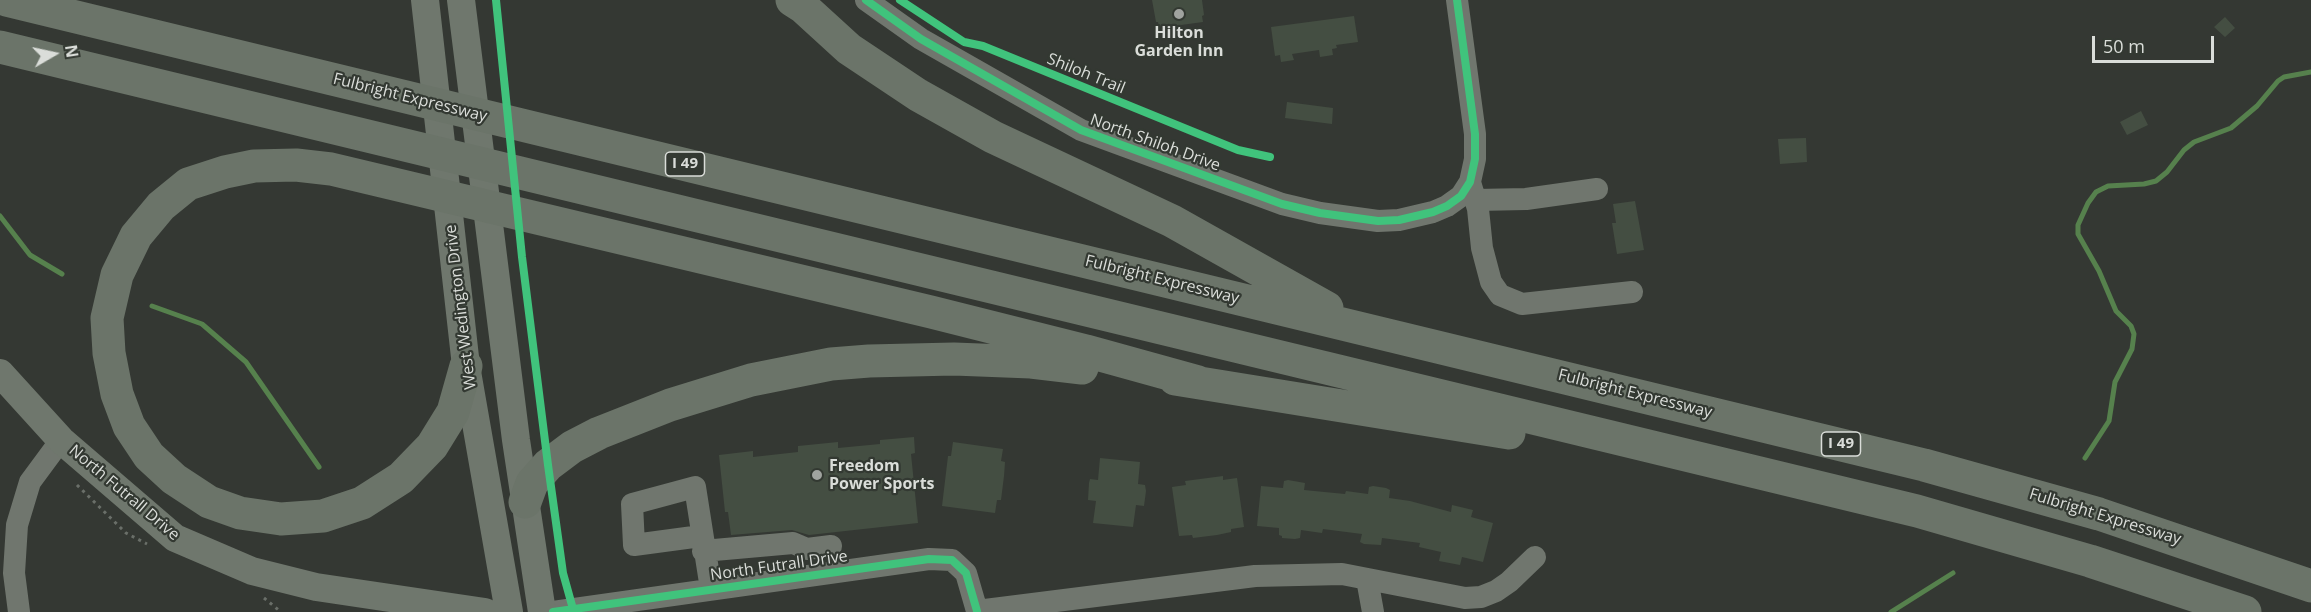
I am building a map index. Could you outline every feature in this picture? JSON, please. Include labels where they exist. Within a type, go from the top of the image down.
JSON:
[{"type":"highway","name":"Fulbright Expressway","points":[[6,0],[1924,465],[2099,514],[2311,586]]},
{"type":"highway","points":[[792,0],[803,7],[849,49],[918,95],[1003,142],[1172,221],[1364,328]]},
{"type":"highway","points":[[0,47],[1917,511],[2044,547],[2245,612]]},
{"type":"highway","points":[[466,366],[453,411],[432,446],[401,478],[363,503],[323,516],[281,519],[240,513],[209,502],[174,479],[149,456],[129,426],[117,394],[109,352],[107,318],[117,275],[136,236],[161,206],[188,184],[225,172],[254,166],[296,165],[331,169],[931,312],[1198,382]]},
{"type":"highway","points":[[525,502],[532,483],[548,465],[572,447],[599,433],[710,392],[751,380],[831,364],[954,359],[1031,362],[1198,382],[1774,476]]},
{"type":"main road","name":"West Wedington Drive","points":[[425,0],[466,366],[509,612]]},
{"type":"main road","points":[[461,0],[492,232],[497,295],[542,612]]},
{"type":"main road","name":"North Futrall Drive","points":[[0,373],[61,440],[175,538],[252,571],[316,587],[485,612]]},
{"type":"street","name":"North Shiloh Drive","points":[[866,0],[921,39],[1081,130],[1282,204],[1378,221],[1399,220],[1433,212],[1469,193]]},
{"type":"street","points":[[1457,0],[1475,134],[1475,159],[1469,193],[1491,282],[1500,295],[1522,304],[1632,292]]},
{"type":"street","points":[[1469,193],[1526,199],[1597,189]]},
{"type":"street","points":[[20,612],[14,573],[17,525],[30,482],[61,440]]},
{"type":"street","points":[[702,598],[702,543],[793,543],[807,549],[831,546]]},
{"type":"street","name":"North Futrall Drive","points":[[553,612],[702,598],[929,559],[952,560],[966,573],[977,611],[1255,576],[1342,574],[1465,598],[1481,597],[1496,591],[1535,557]]},
{"type":"street","points":[[1367,579],[1372,612]]},
{"type":"building","name":"Hilton Garden Inn","points":[[1152,0],[1202,0],[1203,22],[1159,28]]},
{"type":"building","points":[[1354,16],[1358,42],[1336,45],[1337,48],[1332,49],[1333,55],[1320,57],[1319,50],[1292,54],[1294,60],[1281,62],[1280,55],[1275,56],[1271,27]]},
{"type":"building","points":[[2225,17],[2235,28],[2225,37],[2214,27]]},
{"type":"building","points":[[1287,102],[1333,108],[1332,124],[1285,118]]},
{"type":"building","points":[[2141,111],[2148,125],[2127,135],[2120,122]]},
{"type":"building","points":[[1806,138],[1807,162],[1780,164],[1778,139]]},
{"type":"building","points":[[1635,201],[1644,250],[1617,254],[1612,223],[1616,223],[1613,204]]},
{"type":"building","name":"Freedom Power Sports","points":[[914,437],[915,453],[911,454],[918,523],[809,535],[792,530],[731,535],[728,512],[725,512],[719,455],[753,451],[753,457],[798,452],[798,446],[838,442],[838,448],[880,444],[880,440]]},
{"type":"building","points":[[953,442],[1003,449],[1001,461],[1005,462],[1001,500],[997,500],[995,513],[942,506],[948,456],[951,456]]},
{"type":"building","points":[[1100,458],[1140,462],[1138,484],[1145,485],[1146,491],[1144,506],[1136,505],[1133,527],[1093,523],[1096,501],[1088,500],[1089,483],[1090,479],[1098,480]]},
{"type":"building","points":[[1223,476],[1223,480],[1237,478],[1244,527],[1217,535],[1193,538],[1192,535],[1179,536],[1172,487],[1186,485],[1185,481]]},
{"type":"building","points":[[1284,481],[1305,483],[1304,490],[1345,494],[1346,491],[1368,494],[1369,487],[1373,486],[1386,488],[1390,490],[1389,498],[1451,512],[1452,505],[1473,510],[1471,517],[1493,523],[1483,562],[1462,557],[1460,565],[1439,561],[1441,552],[1419,547],[1420,543],[1382,538],[1381,545],[1364,544],[1360,542],[1362,534],[1323,529],[1322,533],[1301,530],[1300,538],[1282,538],[1279,535],[1279,528],[1257,526],[1261,486],[1283,488]]},
{"type":"waterway","points":[[2085,458],[2109,421],[2115,382],[2132,349],[2134,334],[2131,326],[2116,311],[2099,271],[2078,234],[2078,225],[2088,203],[2096,192],[2108,186],[2156,181],[2194,142],[2231,128],[2257,106],[2278,81],[2284,77],[2311,72]]},
{"type":"waterway","points":[[0,216],[30,255],[62,274]]},
{"type":"waterway","points":[[152,306],[202,324],[246,362],[319,467]]},
{"type":"waterway","points":[[1891,612],[1953,573]]},
{"type":"cycle path","points":[[496,0],[522,257],[548,465],[563,573],[573,609]]},
{"type":"cycle path","points":[[866,0],[921,39],[1081,130],[1282,204],[1320,213],[1378,221],[1399,220],[1433,212],[1461,196],[1470,182],[1475,159],[1475,134],[1457,0]]},
{"type":"cycle path","name":"Shiloh Trail","points":[[900,0],[964,42],[983,46],[1238,150],[1270,157]]},
{"type":"cycle path","points":[[553,612],[929,559],[952,560],[966,573],[977,611]]},
{"type":"place","name":"Hilton Garden Inn","points":[[1179,14]]},
{"type":"place","name":"Freedom Power Sports","points":[[817,475]]}]
